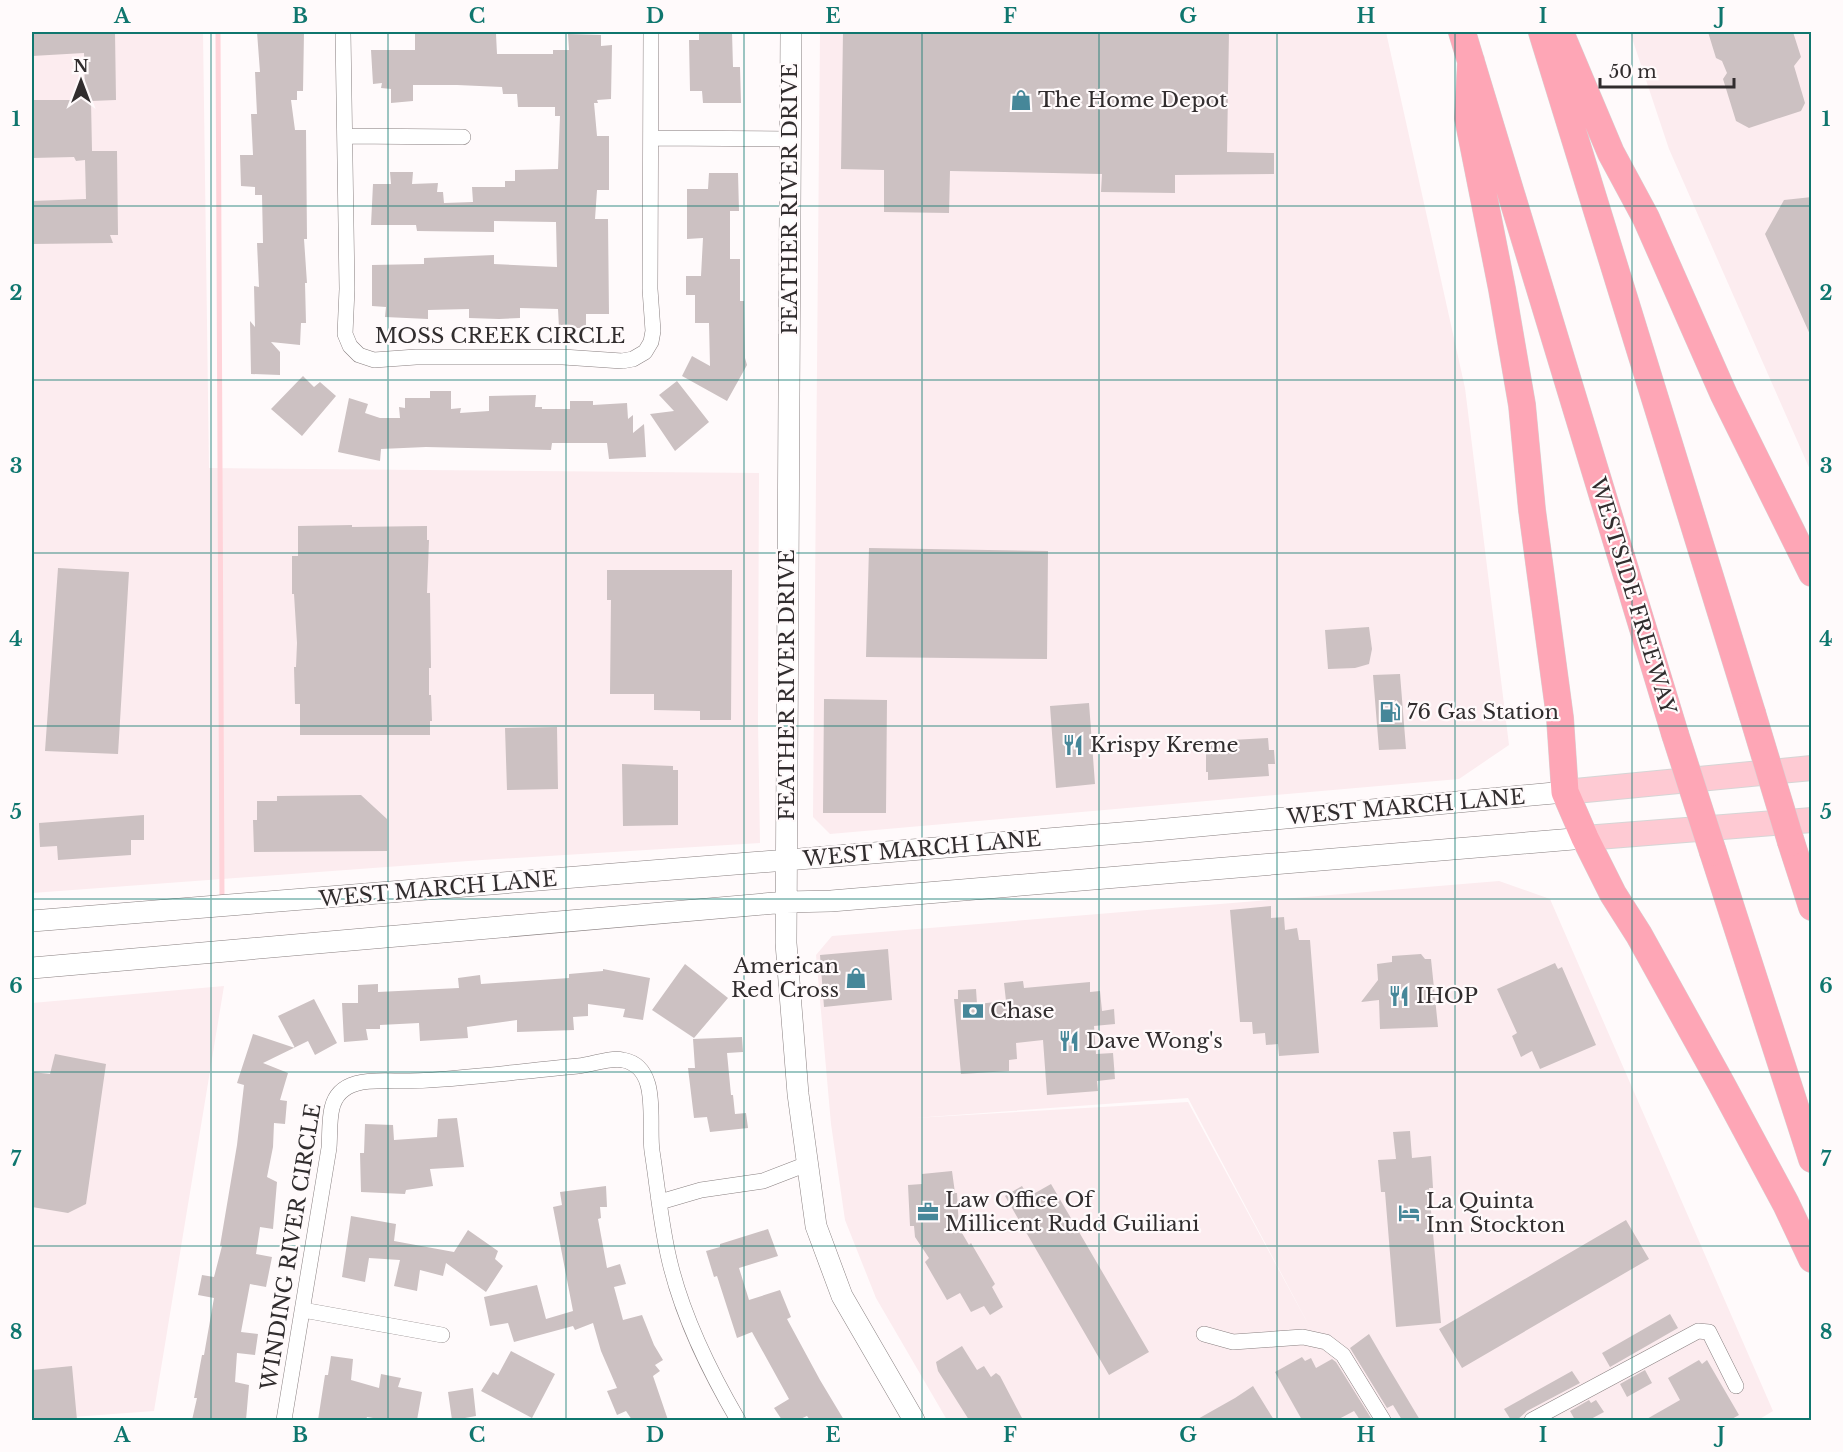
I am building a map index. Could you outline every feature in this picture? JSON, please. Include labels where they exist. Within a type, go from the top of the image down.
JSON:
[{"type":"highway","name":"WESTSIDE FREEWAY","points":[[1462,32],[1675,734],[1812,1159]]},
{"type":"highway","points":[[1542,32],[1812,907]]},
{"type":"highway","points":[[1560,32],[1611,153],[1646,218],[1724,395],[1812,573]]},
{"type":"highway","points":[[1471,61],[1468,118],[1522,405],[1532,510],[1560,718],[1565,792],[1614,894],[1639,935],[1776,1184],[1812,1259]]},
{"type":"main road","name":"FEATHER RIVER DRIVE","points":[[791,32],[785,861],[786,943],[798,1094],[816,1226],[832,1273],[842,1296],[914,1420]]},
{"type":"main road","name":"WEST MARCH LANE","points":[[32,921],[1145,831],[1812,768]]},
{"type":"main road","name":"WEST MARCH LANE","points":[[32,968],[786,902],[831,901],[1812,820]]},
{"type":"street","name":"MOSS CREEK CIRCLE","points":[[344,32],[347,289],[345,334],[350,346],[359,355],[374,360],[416,357],[563,357],[622,361],[633,359],[645,352],[651,342],[653,332],[650,289],[651,32]]},
{"type":"street","points":[[345,136],[463,137]]},
{"type":"street","points":[[651,138],[790,139]]},
{"type":"street","name":"WINDING RIVER CIRCLE","points":[[284,1420],[329,1148],[332,1108],[343,1090],[350,1084],[362,1082],[412,1081],[582,1066],[623,1060],[635,1064],[648,1082],[650,1136],[660,1202],[671,1266],[686,1314],[708,1367],[738,1420]]},
{"type":"street","points":[[660,1202],[701,1190],[764,1181],[807,1164]]},
{"type":"street","points":[[303,1310],[442,1335]]},
{"type":"street","points":[[1532,1420],[1698,1331],[1708,1332],[1736,1386]]},
{"type":"street","points":[[1204,1334],[1233,1342],[1303,1337],[1326,1342],[1343,1355],[1383,1420]]},
{"type":"shaded area","points":[[32,32],[203,32],[209,468],[759,473],[760,843],[482,860],[32,893]]},
{"type":"shaded area","points":[[820,32],[1386,32],[1465,388],[1509,745],[1459,779],[830,834],[813,817]]},
{"type":"shaded area","points":[[1630,32],[1811,32],[1811,472],[1669,149]]},
{"type":"shaded area","points":[[1499,881],[1550,899],[1773,1411],[1758,1420],[947,1420],[876,1298],[845,1220],[831,1124],[816,955],[832,936]],"holes":[[[1188,1098],[1313,1333],[1188,1102],[914,1118]]]},
{"type":"shaded area","points":[[224,986],[154,1411],[32,1420],[32,1003]]},
{"type":"building","points":[[32,32],[115,32],[116,100],[91,101],[92,151],[117,151],[118,235],[110,235],[113,243],[32,244],[32,201],[86,199],[85,160],[76,161],[74,157],[32,158],[32,100],[74,100],[75,95],[85,96],[84,53],[32,56]]},
{"type":"building","points":[[257,32],[304,32],[303,91],[297,91],[297,100],[291,100],[295,130],[306,130],[307,239],[304,239],[307,283],[305,283],[306,323],[301,323],[300,345],[271,342],[280,352],[280,375],[251,374],[250,321],[255,327],[254,286],[259,287],[257,243],[263,243],[262,195],[255,195],[255,187],[241,186],[240,155],[253,155],[251,114],[257,114],[255,72],[260,72]]},
{"type":"building","points":[[699,32],[732,32],[733,67],[740,67],[741,103],[703,103],[702,91],[690,91],[689,40],[699,40]]},
{"type":"building","name":"The Home Depot","points":[[843,32],[1229,32],[1227,152],[1274,153],[1274,174],[1175,175],[1175,193],[1101,192],[1102,174],[950,171],[949,213],[884,212],[884,170],[841,169]]},
{"type":"building","points":[[1708,32],[1793,32],[1801,57],[1794,66],[1805,103],[1801,111],[1749,128],[1736,121],[1723,79],[1727,73],[1722,61],[1716,58]]},
{"type":"building","points":[[415,34],[496,34],[497,54],[553,54],[553,50],[569,50],[568,34],[601,35],[601,46],[612,45],[611,99],[597,100],[598,103],[594,103],[597,136],[609,136],[609,190],[597,190],[595,219],[608,219],[609,314],[586,314],[586,328],[559,328],[558,309],[520,308],[520,318],[499,319],[469,318],[469,309],[428,310],[428,319],[385,317],[386,307],[372,306],[372,265],[424,264],[424,258],[494,255],[494,264],[557,267],[556,222],[494,221],[494,232],[417,231],[416,225],[371,225],[373,184],[391,184],[390,172],[413,172],[412,184],[438,183],[437,192],[443,192],[444,203],[473,202],[472,187],[505,187],[505,181],[515,181],[515,170],[558,169],[560,116],[555,116],[555,107],[518,107],[517,94],[503,94],[502,87],[457,85],[413,85],[413,101],[391,103],[391,89],[381,88],[382,83],[373,84],[371,50],[415,50]]},
{"type":"building","points":[[709,173],[738,173],[739,211],[730,211],[730,259],[740,259],[740,301],[744,301],[747,365],[727,401],[682,376],[692,356],[710,366],[709,323],[695,323],[695,295],[686,295],[686,276],[701,276],[703,238],[687,239],[687,189],[708,189]]},
{"type":"building","points":[[1812,197],[1812,339],[1765,234],[1784,200]]},
{"type":"building","points":[[303,376],[314,387],[320,382],[336,396],[302,436],[271,409]]},
{"type":"building","points":[[677,381],[709,422],[675,451],[650,414],[674,411],[659,395]]},
{"type":"building","points":[[430,391],[451,391],[451,409],[461,408],[460,413],[489,411],[489,396],[536,395],[535,407],[542,407],[542,409],[570,409],[570,401],[593,401],[593,405],[627,403],[628,419],[633,415],[633,433],[644,424],[646,457],[609,459],[607,443],[552,443],[551,450],[426,447],[381,449],[380,461],[338,452],[349,398],[368,404],[365,413],[380,418],[400,418],[399,407],[405,408],[405,398],[430,398]]},
{"type":"building","points":[[352,525],[352,527],[427,526],[427,540],[429,540],[427,593],[430,593],[431,668],[429,668],[429,695],[431,695],[432,721],[430,721],[430,735],[300,735],[300,704],[295,704],[294,667],[296,667],[297,643],[294,594],[292,594],[292,556],[298,556],[298,526]]},
{"type":"building","points":[[869,548],[1048,551],[1047,659],[866,657]]},
{"type":"building","points":[[58,568],[129,572],[118,754],[45,751]]},
{"type":"building","points":[[607,570],[732,570],[731,720],[700,720],[700,711],[654,710],[654,694],[610,694],[611,600],[607,600]]},
{"type":"building","points":[[1369,627],[1372,649],[1369,664],[1355,668],[1328,669],[1325,630]]},
{"type":"building","name":"76 Gas Station","points":[[1400,674],[1406,749],[1379,750],[1373,675]]},
{"type":"building","points":[[824,699],[887,700],[886,813],[823,813]]},
{"type":"building","name":"Krispy Kreme","points":[[1089,703],[1095,784],[1056,788],[1050,706]]},
{"type":"building","points":[[557,727],[558,789],[507,790],[505,728]]},
{"type":"building","points":[[1268,738],[1269,750],[1274,750],[1275,764],[1268,764],[1269,776],[1208,780],[1206,746],[1231,745],[1231,740]]},
{"type":"building","points":[[622,764],[673,766],[673,770],[678,770],[678,825],[623,826]]},
{"type":"building","points":[[361,795],[387,819],[387,851],[254,852],[253,820],[257,820],[257,801],[277,801],[277,796]]},
{"type":"building","points":[[144,815],[144,840],[131,840],[131,855],[58,860],[57,846],[40,847],[39,823]]},
{"type":"building","points":[[1271,906],[1271,918],[1284,917],[1285,930],[1297,928],[1299,940],[1310,940],[1319,1053],[1279,1056],[1278,1044],[1266,1045],[1265,1033],[1253,1034],[1252,1022],[1240,1022],[1230,910]]},
{"type":"building","name":"American Red Cross","points":[[888,949],[892,1000],[824,1007],[820,955]]},
{"type":"building","name":"IHOP","points":[[1421,954],[1425,959],[1431,959],[1438,1027],[1380,1029],[1379,1000],[1361,1002],[1378,980],[1377,964],[1392,962],[1392,956]]},
{"type":"building","points":[[1555,963],[1558,969],[1562,967],[1596,1045],[1540,1069],[1532,1051],[1521,1057],[1512,1036],[1517,1033],[1497,989]]},
{"type":"building","points":[[685,964],[728,998],[694,1038],[652,1010]]},
{"type":"building","points":[[603,969],[650,978],[643,1020],[623,1017],[625,1009],[588,1004],[588,1016],[573,1017],[574,1030],[517,1032],[517,1020],[467,1027],[468,1038],[420,1041],[419,1023],[380,1025],[380,1029],[366,1029],[368,1040],[344,1042],[342,1003],[358,1003],[358,985],[378,984],[378,992],[459,988],[458,978],[480,975],[481,984],[569,978],[569,974],[603,971]]},
{"type":"building","points":[[1023,981],[1024,988],[1090,982],[1090,992],[1100,991],[1102,1011],[1114,1009],[1115,1024],[1094,1026],[1096,1054],[1113,1053],[1115,1079],[1097,1081],[1098,1091],[1047,1095],[1043,1040],[1016,1043],[1017,1059],[1009,1060],[1009,1071],[961,1074],[954,999],[958,999],[958,990],[976,989],[977,1004],[1006,1001],[1004,983]]},
{"type":"building","points":[[314,999],[337,1043],[315,1055],[308,1041],[295,1047],[278,1016]]},
{"type":"building","points":[[253,1034],[294,1048],[263,1063],[288,1073],[280,1100],[287,1101],[285,1124],[274,1123],[273,1147],[267,1177],[277,1182],[273,1229],[260,1227],[256,1254],[272,1257],[266,1287],[250,1284],[241,1332],[258,1334],[255,1355],[237,1353],[235,1382],[249,1385],[246,1420],[192,1420],[197,1398],[194,1398],[214,1298],[198,1295],[202,1275],[214,1277],[222,1246],[220,1246],[237,1145],[244,1085],[237,1083]]},
{"type":"building","points":[[742,1037],[743,1052],[727,1053],[735,1114],[746,1113],[748,1128],[710,1132],[707,1117],[694,1118],[688,1068],[695,1068],[693,1039]]},
{"type":"building","points":[[55,1054],[106,1064],[86,1204],[68,1213],[32,1207],[32,1072],[50,1074]]},
{"type":"building","points":[[457,1118],[464,1167],[430,1169],[433,1186],[406,1190],[405,1194],[361,1192],[360,1153],[364,1153],[365,1124],[393,1125],[394,1140],[437,1137],[438,1119]]},
{"type":"building","name":"La Quinta Inn Stockton","points":[[1410,1131],[1412,1158],[1431,1156],[1433,1188],[1429,1188],[1441,1323],[1396,1327],[1385,1192],[1381,1192],[1378,1160],[1396,1159],[1393,1132]]},
{"type":"building","points":[[952,1171],[955,1193],[957,1193],[959,1228],[969,1245],[971,1243],[995,1284],[992,1287],[1003,1307],[990,1315],[984,1306],[971,1312],[960,1293],[947,1300],[925,1262],[929,1258],[915,1237],[914,1226],[910,1226],[908,1185],[922,1184],[922,1174]]},
{"type":"building","points":[[1051,1184],[1149,1352],[1109,1375],[1005,1196],[1022,1186],[1028,1197]]},
{"type":"building","points":[[606,1186],[607,1207],[600,1207],[601,1218],[598,1219],[607,1268],[620,1264],[626,1284],[614,1287],[623,1320],[642,1315],[654,1345],[663,1360],[655,1365],[660,1371],[653,1376],[668,1420],[632,1420],[626,1411],[617,1415],[607,1391],[617,1388],[601,1351],[593,1323],[575,1330],[573,1326],[514,1342],[508,1323],[490,1326],[484,1297],[537,1285],[546,1319],[573,1311],[553,1207],[562,1205],[560,1192]]},
{"type":"building","points":[[351,1216],[396,1224],[394,1241],[454,1252],[468,1230],[498,1251],[495,1259],[503,1266],[486,1292],[446,1263],[443,1276],[420,1270],[417,1291],[394,1286],[400,1260],[369,1258],[365,1282],[342,1277]]},
{"type":"building","points":[[1626,1220],[1649,1259],[1462,1368],[1439,1329]]},
{"type":"building","points":[[768,1229],[778,1256],[739,1268],[749,1300],[780,1290],[791,1317],[787,1319],[844,1420],[810,1420],[807,1416],[798,1420],[782,1420],[774,1408],[789,1399],[752,1332],[737,1338],[717,1276],[714,1277],[706,1251],[720,1247],[720,1244]]},
{"type":"building","points":[[1670,1314],[1678,1328],[1610,1367],[1602,1353]]},
{"type":"building","points":[[1369,1334],[1420,1420],[1402,1420],[1393,1405],[1387,1408],[1350,1348]]},
{"type":"building","points":[[962,1346],[977,1370],[984,1366],[991,1377],[996,1373],[1000,1376],[1023,1420],[969,1420],[938,1371],[936,1362]]},
{"type":"building","points":[[511,1351],[555,1374],[532,1418],[481,1391],[493,1372],[498,1375]]},
{"type":"building","points":[[331,1356],[353,1359],[351,1380],[379,1388],[381,1374],[401,1378],[398,1387],[422,1392],[417,1420],[385,1420],[367,1417],[366,1420],[318,1420],[325,1375],[328,1375]]},
{"type":"building","points":[[1302,1357],[1305,1361],[1311,1358],[1316,1368],[1332,1359],[1336,1362],[1371,1418],[1360,1420],[1354,1411],[1337,1420],[1302,1420],[1275,1372]]},
{"type":"building","points":[[1699,1360],[1702,1364],[1707,1360],[1739,1415],[1730,1420],[1645,1420],[1680,1400],[1668,1378]]},
{"type":"building","points":[[72,1366],[77,1420],[32,1420],[32,1370]]},
{"type":"building","points":[[1645,1370],[1652,1383],[1627,1397],[1620,1384]]},
{"type":"building","points":[[1572,1371],[1580,1383],[1527,1411],[1517,1420],[1511,1420],[1504,1409]]},
{"type":"building","points":[[1253,1386],[1274,1420],[1196,1420],[1235,1398]]},
{"type":"building","points":[[473,1388],[476,1416],[465,1418],[465,1420],[452,1420],[448,1392]]},
{"type":"building","points":[[1589,1400],[1591,1403],[1596,1400],[1604,1412],[1589,1420],[1575,1420],[1570,1411]]},
{"type":"waterway","points":[[218,32],[222,902]]},
{"type":"place","name":"The Home Depot","points":[[1021,100]]},
{"type":"place","name":"76 Gas Station","points":[[1390,712]]},
{"type":"place","name":"Krispy Kreme","points":[[1073,745]]},
{"type":"place","name":"American Red Cross","points":[[856,978]]},
{"type":"place","name":"IHOP","points":[[1399,996]]},
{"type":"place","name":"Chase","points":[[973,1011]]},
{"type":"place","name":"Dave Wong's","points":[[1069,1041]]},
{"type":"place","name":"Law Office Of Millicent Rudd Guiliani","points":[[928,1212]]},
{"type":"place","name":"La Quinta Inn Stockton","points":[[1409,1213]]}]
